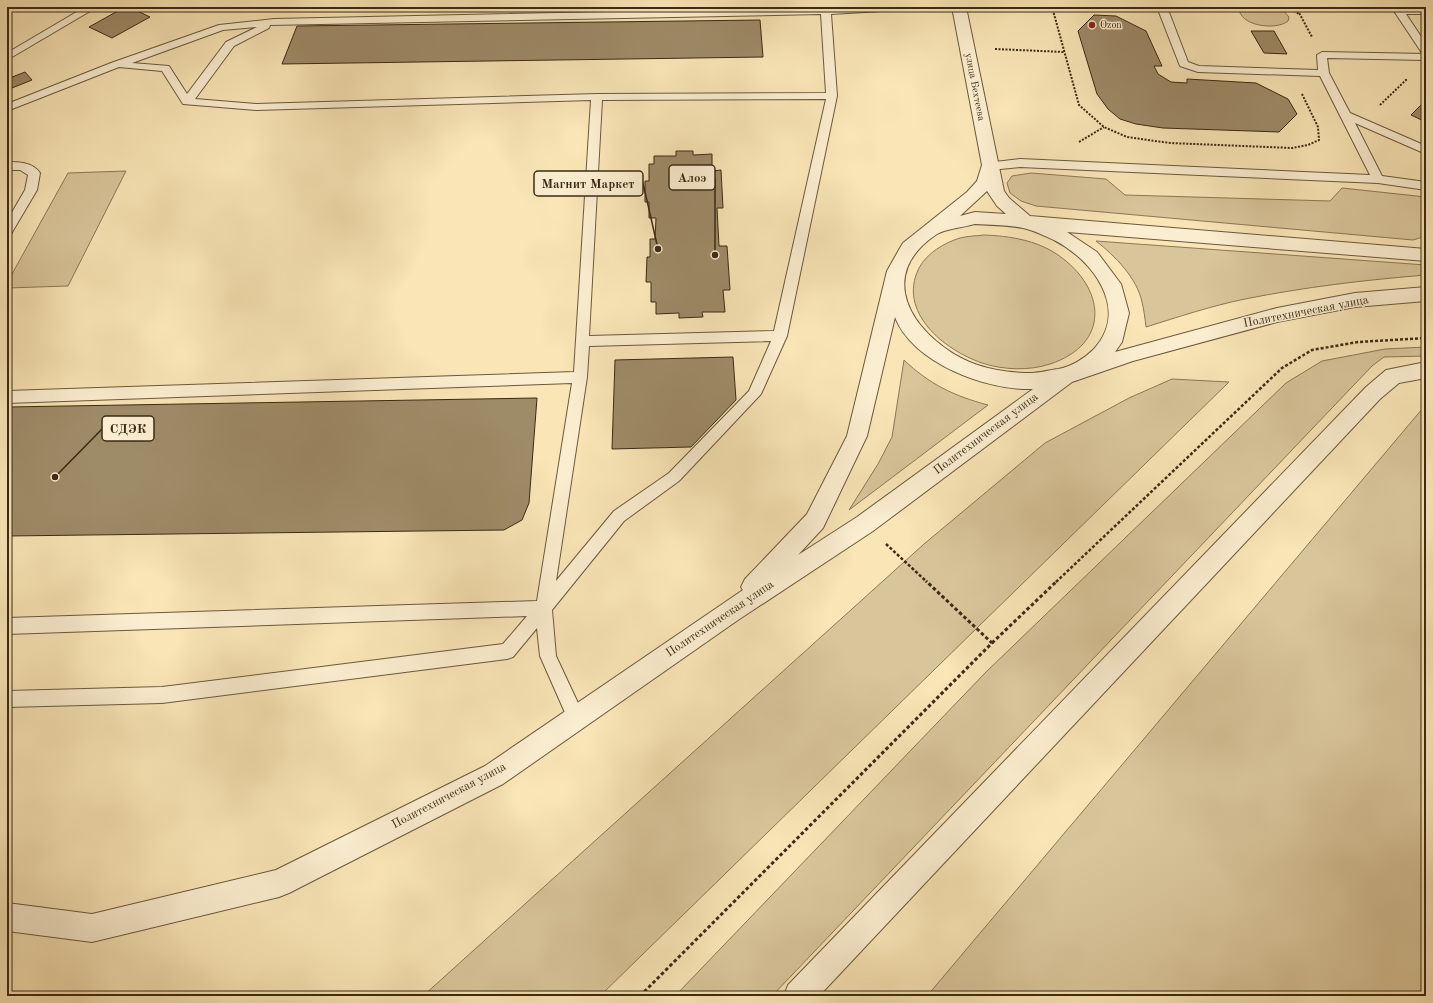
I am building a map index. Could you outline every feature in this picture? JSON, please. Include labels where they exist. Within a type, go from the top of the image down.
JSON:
[{"type":"street","name":"улица Бехтеева","points":[[959,7],[996,191],[1003,202],[1025,222]]},
{"type":"street","points":[[730,612],[815,521],[854,443],[857,436],[896,271],[908,248],[973,196],[985,183],[990,166]]},
{"type":"street","points":[[931,230],[975,218],[1426,256]]},
{"type":"street","points":[[896,271],[896,296],[906,322],[927,346],[957,365],[1000,378],[1031,381],[1065,376],[1094,362],[1112,342],[1119,313],[1112,284],[1091,257],[1061,236],[1025,222]]},
{"type":"street","name":"Политехническая улица","points":[[7,917],[92,928],[279,883],[494,775],[730,612],[865,524],[1065,376],[1132,354],[1277,315],[1355,300],[1426,294]]},
{"type":"street","points":[[799,996],[1373,393],[1393,376],[1426,370]]},
{"type":"lane","points":[[7,58],[92,7]]},
{"type":"lane","points":[[7,108],[115,64],[222,27],[274,22],[826,11],[899,7]]},
{"type":"lane","points":[[1162,7],[1184,64],[1198,69],[1324,73]]},
{"type":"lane","points":[[7,700],[162,695],[507,651],[619,516],[674,477],[754,394],[780,336],[832,96],[826,11]]},
{"type":"lane","points":[[1426,11],[1399,11],[1426,51]]},
{"type":"lane","points":[[187,102],[230,44],[274,22]]},
{"type":"lane","points":[[1378,179],[1324,73],[1322,55],[1426,57]]},
{"type":"lane","points":[[115,64],[165,68],[187,102]]},
{"type":"lane","points":[[187,102],[256,106],[596,97],[832,96]]},
{"type":"lane","points":[[576,718],[548,656],[544,608],[580,377],[596,97]]},
{"type":"lane","points":[[1345,115],[1426,150]]},
{"type":"lane","points":[[990,166],[1020,163],[1378,179],[1426,186]]},
{"type":"lane","points":[[7,166],[22,166],[34,173],[31,190],[7,231]]},
{"type":"lane","points":[[582,341],[780,336]]},
{"type":"lane","points":[[7,397],[580,377]]},
{"type":"lane","points":[[7,626],[544,608]]},
{"type":"path","points":[[1050,7],[1054,14],[1079,105],[1104,127],[1127,137],[1170,143],[1292,148],[1319,140],[1318,127],[1291,72]]},
{"type":"path","points":[[1288,7],[1300,15]]},
{"type":"path","points":[[1296,7],[1322,55]]},
{"type":"path","points":[[967,48],[1064,52]]},
{"type":"path","points":[[1362,122],[1410,76]]},
{"type":"path","points":[[640,996],[992,643],[1282,368],[1312,350],[1358,342],[1426,338]]},
{"type":"path","points":[[865,524],[992,643]]},
{"type":"shaded area","points":[[1239,7],[1280,7],[1289,17],[1288,21],[1275,26],[1259,25],[1245,19],[1240,13]]},
{"type":"shaded area","points":[[126,171],[68,286],[7,288],[7,283],[68,173]]},
{"type":"shaded area","points":[[1031,173],[1106,179],[1125,195],[1330,201],[1342,188],[1426,197],[1426,236],[1413,240],[1036,206],[1021,201],[1010,193],[1007,183],[1012,176]]},
{"type":"shaded area","points":[[984,235],[1003,236],[1032,242],[1050,250],[1074,268],[1086,283],[1093,299],[1095,314],[1092,329],[1084,343],[1070,355],[1050,364],[1033,368],[1016,369],[999,367],[982,363],[967,357],[940,339],[928,327],[919,314],[914,300],[914,284],[922,263],[936,249],[954,240],[963,237]]},
{"type":"shaded area","points":[[1096,241],[1426,265],[1426,275],[1335,284],[1245,299],[1146,327],[1142,302],[1135,284],[1118,261]]},
{"type":"shaded area","points":[[1426,347],[1426,356],[1384,357],[1372,366],[772,996],[675,996],[986,672],[1286,383],[1322,361],[1385,349]]},
{"type":"shaded area","points":[[904,360],[923,376],[943,388],[964,398],[988,405],[849,510],[878,464],[892,437]]},
{"type":"shaded area","points":[[1172,379],[1229,382],[600,996],[423,996],[924,544],[1045,443],[1129,398]]},
{"type":"shaded area","points":[[1423,408],[1426,408],[1426,996],[927,996]]},
{"type":"building","points":[[125,7],[129,7],[150,17],[112,38],[89,27]]},
{"type":"building","points":[[1094,15],[1116,16],[1146,31],[1162,66],[1154,66],[1158,74],[1171,82],[1187,83],[1187,79],[1256,83],[1288,99],[1297,114],[1279,132],[1163,128],[1136,124],[1120,119],[1108,109],[1097,94],[1078,31]]},
{"type":"building","points":[[760,20],[763,57],[282,64],[297,26]]},
{"type":"building","points":[[1251,31],[1274,31],[1287,54],[1264,53]]},
{"type":"building","points":[[25,72],[32,80],[7,90],[7,79]]},
{"type":"building","points":[[1426,100],[1426,122],[1411,115]]},
{"type":"building","points":[[676,151],[693,151],[693,155],[712,154],[712,171],[721,170],[723,208],[717,208],[719,246],[727,246],[730,290],[723,290],[725,312],[702,312],[703,317],[679,318],[679,313],[656,314],[656,302],[651,302],[651,282],[646,282],[647,257],[650,257],[650,239],[655,239],[656,218],[649,218],[649,202],[645,202],[645,181],[649,181],[649,164],[654,164],[654,156],[676,156]]},
{"type":"building","points":[[733,357],[736,400],[691,447],[612,449],[615,360]]},
{"type":"building","points":[[537,398],[529,503],[522,520],[504,530],[7,536],[7,407]]},
{"type":"place","name":"Ozon","points":[[1092,25]]},
{"type":"place","name":"Магнит Маркет","points":[[658,249]]},
{"type":"place","name":"Алоэ","points":[[715,255]]},
{"type":"place","name":"СДЭК","points":[[55,477]]}]
